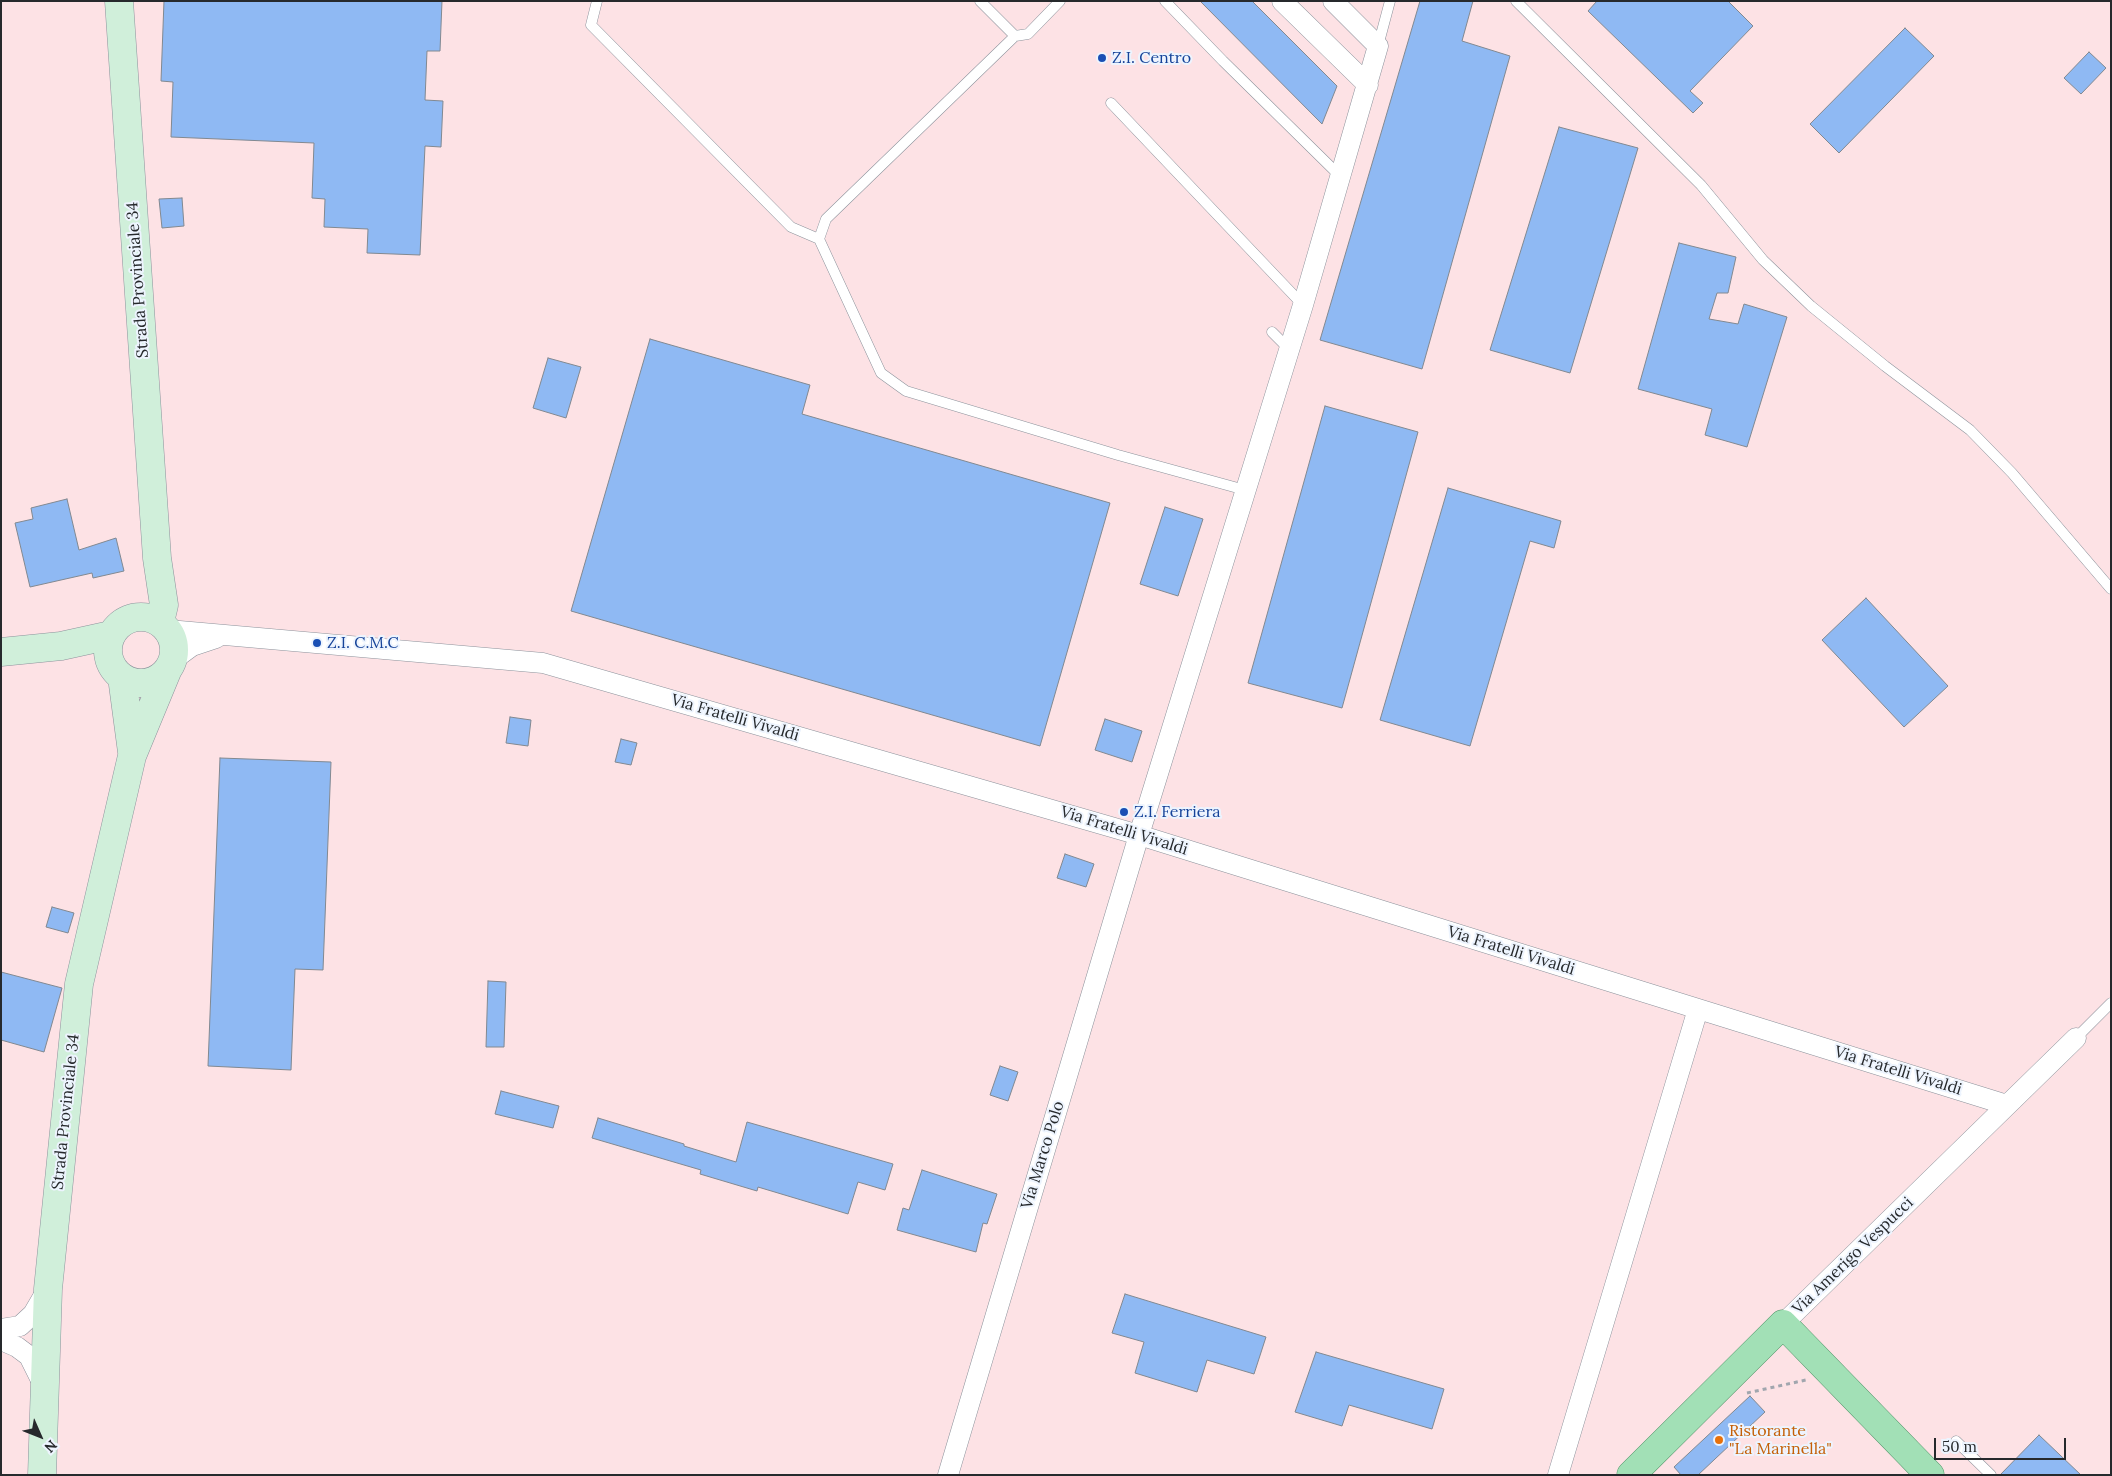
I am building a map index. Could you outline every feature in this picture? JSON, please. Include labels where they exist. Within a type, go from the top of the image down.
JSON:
[{"type":"main road","name":"Strada Provinciale 34","points":[[119,1],[157,558],[164,605],[154,623]]},
{"type":"main road","points":[[61,646],[90,650],[101,654],[118,674],[131,682],[142,683],[161,676],[170,665],[174,650],[173,640],[154,623],[125,620],[111,635],[108,653],[118,674]]},
{"type":"main road","points":[[1,652],[61,646],[111,635]]},
{"type":"main road","name":"Strada Provinciale 34","points":[[42,1475],[48,1289],[79,984],[132,756],[170,665]]},
{"type":"main road","name":"Strada Provinciale 34","points":[[118,674],[132,756]]},
{"type":"main road","points":[[1783,1324],[1930,1475]]},
{"type":"main road","name":"Via Amerigo Vespucci","points":[[1631,1475],[1783,1324]]},
{"type":"street","points":[[1282,1],[1368,85]]},
{"type":"street","points":[[1333,1],[1378,46]]},
{"type":"street","name":"Via Marco Polo","points":[[948,1475],[1139,835],[1342,177],[1378,46]]},
{"type":"street","name":"Via Fratelli Vivaldi","points":[[154,623],[225,635],[543,663],[1139,835],[2007,1105]]},
{"type":"street","name":"Via Fratelli Vivaldi","points":[[170,665],[192,646],[225,635]]},
{"type":"street","points":[[1558,1475],[1698,1009]]},
{"type":"street","name":"Via Amerigo Vespucci","points":[[1783,1324],[2076,1038]]},
{"type":"street","points":[[1,1330],[20,1326],[33,1314],[48,1289]]},
{"type":"street","points":[[1,1340],[17,1347],[29,1356],[44,1386]]},
{"type":"lane","points":[[597,1],[591,24],[791,227],[819,239],[882,373],[906,391],[1118,455],[1245,490]]},
{"type":"lane","points":[[980,1],[1015,36]]},
{"type":"lane","points":[[819,239],[826,218],[1015,36],[1028,34],[1060,1]]},
{"type":"lane","points":[[1165,1],[1222,61],[1342,177]]},
{"type":"lane","points":[[1378,46],[1390,1]]},
{"type":"lane","points":[[1516,1],[1701,185],[1763,260],[1811,306],[1885,366],[1970,430],[2012,473],[2111,589]]},
{"type":"lane","points":[[1112,103],[1303,306]]},
{"type":"lane","points":[[1272,332],[1289,349]]},
{"type":"lane","points":[[2076,1038],[2111,1003]]},
{"type":"lane","points":[[1956,1441],[1991,1475]]},
{"type":"path","points":[[1744,1393],[1832,1374]]},
{"type":"shaded area","points":[[1,1],[2111,1],[2111,1475],[1,1475]]},
{"type":"building","points":[[164,1],[442,1],[440,51],[427,51],[425,100],[443,101],[441,147],[425,146],[420,255],[367,253],[368,229],[324,227],[325,199],[312,198],[314,143],[171,137],[173,82],[161,81]]},
{"type":"building","points":[[1200,1],[1252,1],[1337,86],[1322,124]]},
{"type":"building","points":[[1420,1],[1473,1],[1462,41],[1510,56],[1422,369],[1320,340]]},
{"type":"building","points":[[1597,1],[1728,1],[1753,26],[1690,91],[1703,103],[1693,113],[1588,11]]},
{"type":"building","points":[[1905,28],[1934,56],[1839,153],[1810,124]]},
{"type":"building","points":[[2089,52],[2106,68],[2081,94],[2064,78]]},
{"type":"building","points":[[1559,127],[1638,148],[1570,373],[1490,350]]},
{"type":"building","points":[[182,198],[184,226],[162,228],[159,199]]},
{"type":"building","points":[[1679,243],[1736,257],[1728,293],[1717,293],[1709,319],[1738,324],[1744,304],[1787,317],[1747,447],[1705,435],[1712,409],[1638,389]]},
{"type":"building","points":[[650,339],[810,385],[802,414],[1110,503],[1040,746],[571,611]]},
{"type":"building","points":[[548,358],[581,367],[566,418],[533,408]]},
{"type":"building","points":[[1325,406],[1418,432],[1342,708],[1248,683]]},
{"type":"building","points":[[1448,488],[1561,521],[1554,548],[1530,541],[1470,746],[1380,720]]},
{"type":"building","points":[[67,499],[79,550],[116,538],[124,571],[93,578],[92,573],[30,587],[15,523],[33,519],[31,508]]},
{"type":"building","points":[[1165,507],[1203,519],[1178,596],[1140,584]]},
{"type":"building","points":[[1866,598],[1948,686],[1904,727],[1822,640]]},
{"type":"building","points":[[510,717],[531,720],[528,746],[506,743]]},
{"type":"building","points":[[1105,719],[1142,731],[1132,762],[1095,750]]},
{"type":"building","points":[[621,739],[637,743],[631,765],[615,762]]},
{"type":"building","points":[[220,758],[331,762],[323,970],[295,969],[291,1070],[208,1066]]},
{"type":"building","points":[[1065,854],[1094,864],[1086,887],[1057,878]]},
{"type":"building","points":[[52,907],[74,913],[68,933],[46,927]]},
{"type":"building","points":[[1,972],[62,988],[44,1052],[1,1040]]},
{"type":"building","points":[[488,981],[506,982],[504,1047],[486,1047]]},
{"type":"building","points":[[1000,1066],[1018,1072],[1008,1101],[990,1095]]},
{"type":"building","points":[[501,1091],[559,1106],[553,1128],[495,1114]]},
{"type":"building","points":[[598,1118],[736,1162],[747,1122],[893,1164],[885,1190],[858,1182],[848,1214],[758,1187],[757,1191],[700,1174],[701,1170],[592,1138]]},
{"type":"building","points":[[922,1170],[997,1194],[987,1224],[983,1223],[976,1252],[897,1230],[903,1208],[909,1210]]},
{"type":"building","points":[[1125,1294],[1266,1337],[1254,1374],[1207,1360],[1197,1392],[1135,1373],[1144,1342],[1112,1333]]},
{"type":"building","points":[[1316,1352],[1444,1389],[1432,1429],[1349,1405],[1342,1426],[1295,1412]]},
{"type":"building","name":"Ristorante \"La Marinella\"","points":[[1750,1396],[1765,1412],[1698,1475],[1681,1475],[1674,1467]]},
{"type":"building","points":[[2039,1435],[2081,1475],[2000,1475]]},
{"type":"place","name":"Z.I. Centro","points":[[1102,58]]},
{"type":"place","name":"Z.I. C.M.C","points":[[317,643]]},
{"type":"place","name":"Z.I. Ferriera","points":[[1124,812]]},
{"type":"place","name":"Ristorante \"La Marinella\"","points":[[1719,1440]]}]
